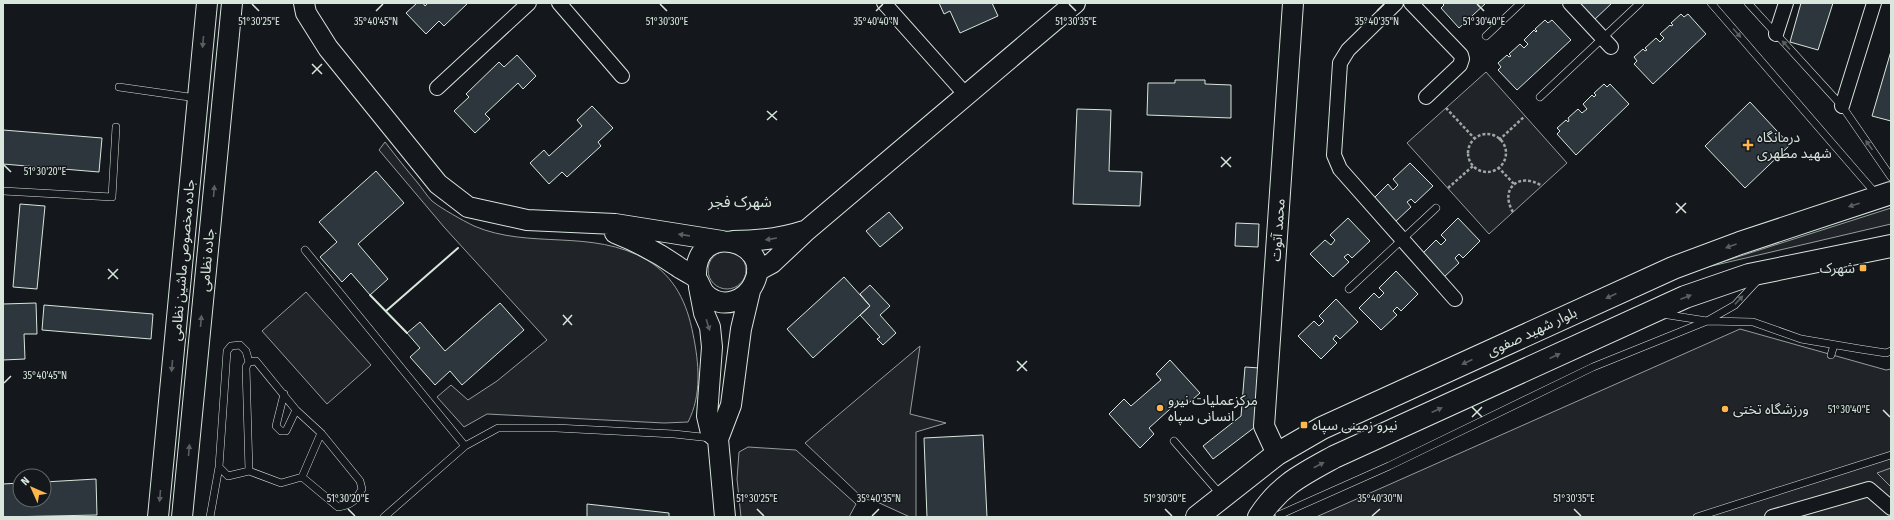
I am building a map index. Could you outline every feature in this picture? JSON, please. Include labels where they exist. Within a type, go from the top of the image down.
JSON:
[{"type":"main road","name":"بلوار شهید صفوی","points":[[1197,517],[1277,454],[1322,428],[1673,268],[1747,240],[1885,195]]},
{"type":"main road","points":[[1272,516],[1270,500],[1293,479],[1334,457],[1650,312],[1685,297],[1749,275],[1891,246]]},
{"type":"street","name":"جاده مخصوص ماشین نظامی","points":[[158,517],[207,3]]},
{"type":"street","name":"جاده نظامی","points":[[182,517],[232,3]]},
{"type":"street","points":[[304,3],[306,13],[328,48],[438,184],[468,207],[527,220],[615,224],[727,241],[742,245],[750,252],[755,261],[757,271],[755,282],[750,291],[741,329],[731,405],[718,439],[725,517]]},
{"type":"street","points":[[437,88],[529,3]]},
{"type":"street","points":[[559,3],[622,76]]},
{"type":"street","points":[[884,3],[966,95]]},
{"type":"street","points":[[757,271],[772,262],[807,230],[1075,3]]},
{"type":"street","name":"محمد آتوت","points":[[1277,454],[1264,426],[1294,3]]},
{"type":"street","points":[[1396,3],[1348,50],[1340,63],[1334,155],[1340,169],[1456,298]]},
{"type":"street","points":[[1411,3],[1462,59],[1460,65],[1426,97]]},
{"type":"street","points":[[1570,3],[1606,42]]},
{"type":"street","points":[[1776,34],[1786,3]]},
{"type":"street","points":[[1842,106],[1874,3]]},
{"type":"street","points":[[590,223],[641,244],[697,283],[706,295],[714,300],[724,302],[734,301],[743,297],[750,291]]},
{"type":"street","points":[[718,439],[711,433],[707,416],[712,347],[710,327],[704,313],[695,268],[701,254],[712,244],[727,241],[758,241],[785,237],[807,230]]},
{"type":"street","points":[[1772,517],[1869,489],[1891,508]]},
{"type":"lane","points":[[1486,36],[1521,3]]},
{"type":"lane","points":[[1540,97],[1606,42],[1640,3]]},
{"type":"lane","points":[[1712,3],[1885,195]]},
{"type":"lane","points":[[1748,3],[1842,106],[1891,177]]},
{"type":"lane","points":[[119,87],[198,99]]},
{"type":"lane","points":[[3,191],[112,197],[116,127]]},
{"type":"lane","points":[[1349,288],[1403,240],[1436,208]]},
{"type":"lane","points":[[305,250],[465,446]]},
{"type":"lane","points":[[1272,516],[1389,466],[1593,367],[1707,321],[1735,305],[1766,272]]},
{"type":"lane","points":[[1650,312],[1707,321],[1753,322],[1801,339],[1886,353],[1891,351]]},
{"type":"lane","points":[[210,517],[219,468],[227,350],[231,346],[240,345],[246,351],[250,362]]},
{"type":"lane","points":[[1831,355],[1834,345]]},
{"type":"lane","points":[[249,471],[246,368],[250,362],[256,360],[296,410],[321,433],[360,481],[362,489],[357,498],[348,506],[338,506],[302,478]]},
{"type":"lane","points":[[284,394],[276,426],[281,431],[286,431],[296,410]]},
{"type":"lane","points":[[384,517],[465,446],[498,428],[556,428],[674,434],[718,439]]},
{"type":"lane","points":[[302,478],[321,433]]},
{"type":"lane","points":[[1174,441],[1223,496]]},
{"type":"lane","points":[[1697,517],[1891,455]]},
{"type":"lane","points":[[219,468],[228,476],[249,471],[281,483],[302,478]]},
{"type":"path","points":[[1446,108],[1475,139]]},
{"type":"path","points":[[1499,140],[1525,116]]},
{"type":"path","points":[[1486,134],[1493,135],[1499,140],[1505,149],[1505,155],[1503,161],[1498,167],[1489,172],[1483,172],[1473,166],[1468,155],[1470,143],[1486,134]]},
{"type":"path","points":[[1448,188],[1473,166]]},
{"type":"path","points":[[1498,167],[1514,184]]},
{"type":"path","points":[[1513,212],[1507,200],[1510,189],[1514,184],[1526,180],[1542,186]]},
{"type":"shaded area","points":[[1486,72],[1567,163],[1489,234],[1407,143]]},
{"type":"shaded area","points":[[385,142],[432,201],[458,218],[474,226],[495,233],[517,237],[583,242],[626,250],[647,260],[665,274],[683,301],[690,323],[697,356],[698,379],[696,401],[688,422],[664,423],[487,414],[464,427],[437,397],[451,385],[468,400],[497,381],[547,340],[444,227],[379,150]]},
{"type":"shaded area","points":[[1891,208],[1891,224],[1703,268]]},
{"type":"shaded area","points":[[727,251],[737,254],[743,260],[746,270],[743,280],[737,286],[727,289],[717,286],[711,280],[708,270],[711,260],[717,254]]},
{"type":"shaded area","points":[[306,292],[371,365],[327,404],[262,331]]},
{"type":"shaded area","name":"ورزشگاه تختی","points":[[1740,329],[1886,370],[1891,369],[1891,517],[1316,517]]},
{"type":"shaded area","points":[[920,346],[910,414],[946,423],[916,432],[916,517],[910,517],[875,501],[864,499],[805,443]]},
{"type":"shaded area","points":[[748,447],[796,450],[856,504],[849,517],[741,517],[737,479],[739,452]]},
{"type":"shaded area","points":[[1891,468],[1891,487],[1877,473]]},
{"type":"building","points":[[417,3],[423,3],[425,6],[428,3],[468,3],[444,26],[439,21],[426,34],[406,13]]},
{"type":"building","points":[[939,3],[992,3],[998,16],[960,33],[950,11],[944,14]]},
{"type":"building","points":[[1442,3],[1486,3],[1459,28],[1441,8],[1444,5]]},
{"type":"building","points":[[1578,3],[1612,3],[1594,20]]},
{"type":"building","points":[[1801,3],[1833,3],[1818,50],[1790,42]]},
{"type":"building","points":[[1681,14],[1684,17],[1688,14],[1706,34],[1653,84],[1634,64],[1637,61],[1634,57],[1643,49],[1645,51],[1647,50],[1645,48],[1656,38],[1660,42],[1664,38],[1660,34],[1670,25],[1673,25],[1671,23]]},
{"type":"building","points":[[1545,20],[1548,23],[1552,20],[1571,40],[1517,90],[1498,70],[1501,67],[1498,63],[1507,55],[1509,57],[1511,56],[1509,54],[1520,44],[1524,48],[1528,44],[1524,40],[1534,30],[1536,32],[1537,31],[1535,29]]},
{"type":"building","points":[[1891,51],[1891,121],[1872,116]]},
{"type":"building","points":[[517,55],[536,76],[523,89],[518,83],[485,114],[490,119],[475,133],[454,111],[469,97],[466,94],[499,62],[504,67]]},
{"type":"building","points":[[1175,80],[1205,80],[1205,84],[1231,85],[1231,118],[1147,115],[1148,83],[1175,83]]},
{"type":"building","points":[[1604,84],[1607,87],[1610,84],[1629,104],[1576,155],[1557,134],[1560,131],[1557,128],[1566,120],[1568,122],[1568,118],[1578,109],[1582,113],[1587,109],[1583,104],[1592,95],[1594,97],[1596,95],[1594,93]]},
{"type":"building","name":"درمانگاه شهید مطهری","points":[[1750,102],[1790,145],[1745,188],[1705,146]]},
{"type":"building","points":[[592,106],[613,128],[598,142],[601,146],[567,177],[562,172],[549,184],[530,163],[544,150],[549,156],[582,126],[577,120]]},
{"type":"building","points":[[1077,109],[1111,110],[1109,171],[1142,172],[1140,206],[1073,204]]},
{"type":"building","points":[[3,130],[102,138],[99,172],[3,164]]},
{"type":"building","points":[[1410,163],[1433,186],[1415,203],[1411,199],[1407,202],[1411,207],[1395,222],[1373,199],[1388,184],[1393,190],[1398,185],[1393,179]]},
{"type":"building","points":[[376,171],[404,203],[358,244],[388,279],[370,295],[351,273],[342,282],[320,257],[337,242],[319,222]]},
{"type":"building","points":[[20,204],[45,206],[37,289],[13,287]]},
{"type":"building","points":[[889,212],[903,228],[880,247],[866,231]]},
{"type":"building","points":[[1348,218],[1370,241],[1352,258],[1348,254],[1344,257],[1349,262],[1333,277],[1310,254],[1325,240],[1331,245],[1335,240],[1330,235]]},
{"type":"building","points":[[1458,218],[1480,241],[1463,258],[1459,254],[1455,258],[1459,263],[1443,278],[1421,255],[1436,240],[1441,245],[1446,240],[1441,235]]},
{"type":"building","points":[[1236,223],[1259,224],[1258,247],[1235,246]]},
{"type":"building","points":[[1396,271],[1418,294],[1401,311],[1397,307],[1393,311],[1397,315],[1381,330],[1359,308],[1374,293],[1379,298],[1384,293],[1379,288]]},
{"type":"building","points":[[844,277],[870,306],[813,358],[787,329]]},
{"type":"building","points":[[870,285],[890,306],[880,315],[896,333],[883,345],[877,339],[880,337],[860,315],[870,306],[860,294]]},
{"type":"building","points":[[1336,299],[1358,322],[1340,339],[1336,335],[1333,339],[1337,343],[1321,359],[1298,336],[1314,321],[1319,326],[1324,321],[1319,316]]},
{"type":"building","points":[[36,303],[37,334],[24,334],[25,359],[3,360],[3,304]]},
{"type":"building","points":[[500,303],[524,330],[462,385],[450,371],[435,385],[410,357],[420,348],[407,333],[420,322],[445,351]]},
{"type":"building","points":[[44,305],[153,314],[151,339],[42,330]]},
{"type":"building","points":[[1170,360],[1200,393],[1184,407],[1179,401],[1149,428],[1154,434],[1140,448],[1109,414],[1124,399],[1131,406],[1161,380],[1156,374]]},
{"type":"building","points":[[1245,367],[1260,368],[1255,427],[1213,459],[1203,446],[1241,416]]},
{"type":"building","points":[[983,435],[987,517],[927,517],[924,438]]},
{"type":"building","points":[[96,479],[97,515],[3,517],[3,484],[12,483],[12,508],[52,508],[52,482]]},
{"type":"building","points":[[587,504],[669,513],[669,517],[587,517]]},
{"type":"wall","points":[[386,311],[458,248]]},
{"type":"wall","points":[[370,295],[407,333]]},
{"type":"place","name":"درمانگاه شهید مطهری","points":[[1748,145]]},
{"type":"place","name":"شهرک","points":[[1863,268]]},
{"type":"place","name":"مرکزعملیات نیرو انسانی سپاه","points":[[1160,408]]},
{"type":"place","name":"ورزشگاه تختی","points":[[1725,409]]},
{"type":"place","name":"نیرو زمینی سپاه","points":[[1304,425]]},
{"type":"district","name":"شهرک فجر","points":[[740,202]]}]
